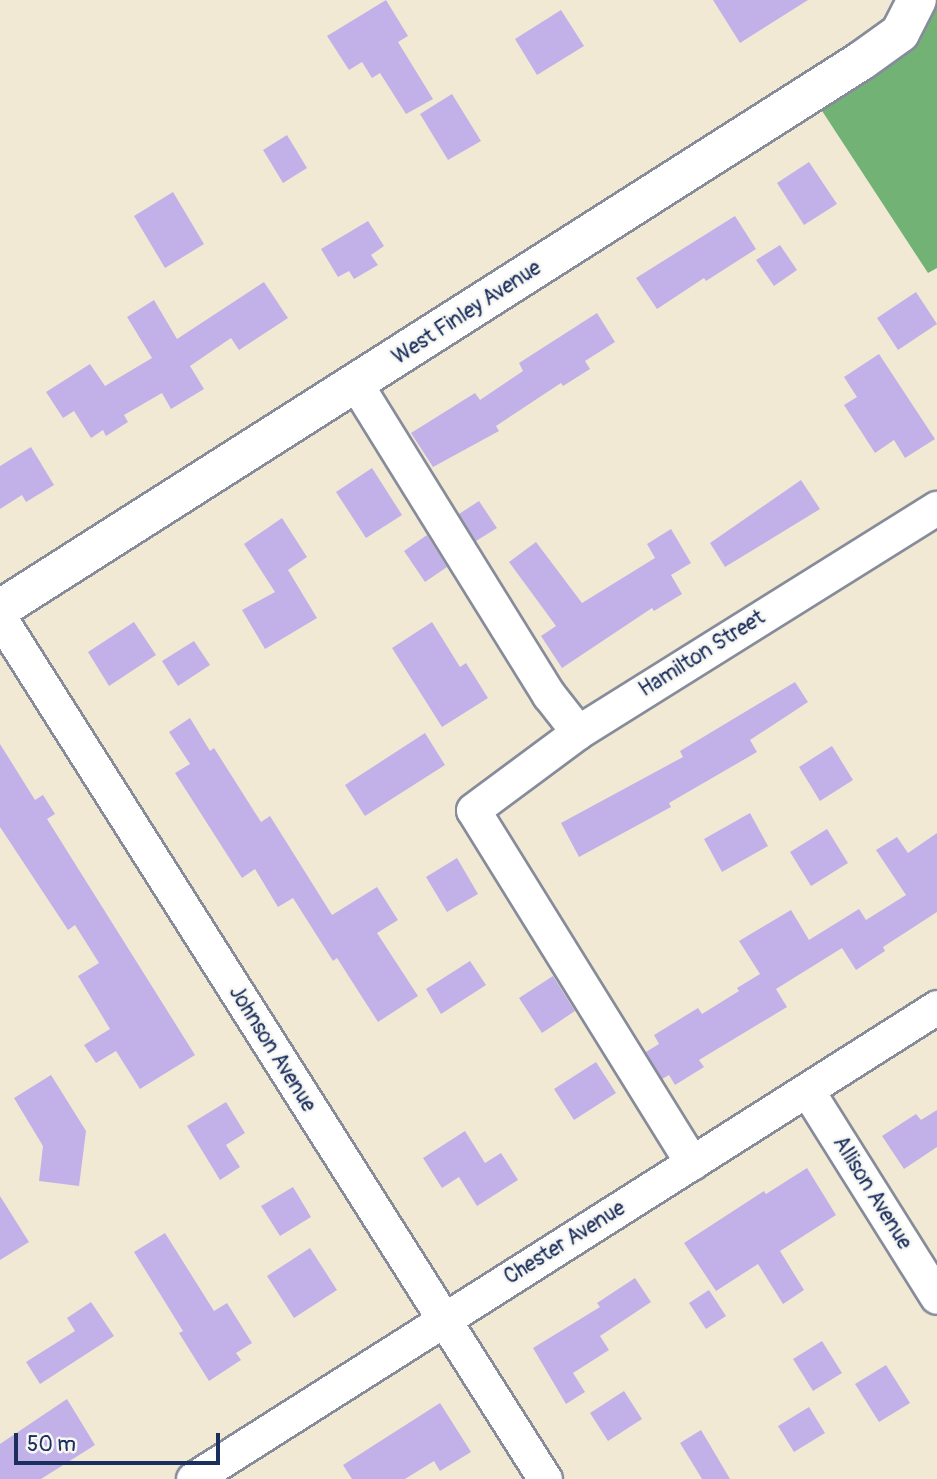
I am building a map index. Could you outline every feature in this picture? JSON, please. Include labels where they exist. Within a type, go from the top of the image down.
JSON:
[{"type":"main road","name":"West Finley Avenue","points":[[0,610],[861,61],[901,33],[917,0]]},
{"type":"street","points":[[356,384],[549,695],[578,732]]},
{"type":"street","name":"Hamilton Street","points":[[692,1163],[474,810],[578,732],[937,508]]},
{"type":"street","name":"Johnson Avenue","points":[[0,618],[545,1479]]},
{"type":"street","name":"Chester Avenue","points":[[193,1479],[937,1007]]},
{"type":"street","name":"Allison Avenue","points":[[807,1090],[937,1297]]},
{"type":"green space","points":[[917,0],[937,0],[937,268],[928,273],[811,94]]},
{"type":"building","points":[[386,0],[408,36],[398,42],[433,99],[406,114],[380,73],[372,78],[362,62],[349,70],[327,36]]},
{"type":"building","points":[[713,0],[808,0],[740,43]]},
{"type":"building","points":[[561,10],[584,46],[537,75],[515,39]]},
{"type":"building","points":[[452,94],[481,141],[448,160],[420,114]]},
{"type":"building","points":[[287,135],[307,168],[283,183],[263,150]]},
{"type":"building","points":[[809,162],[837,204],[804,225],[777,183]]},
{"type":"building","points":[[173,192],[204,244],[165,268],[134,216]]},
{"type":"building","points":[[735,216],[756,249],[706,281],[704,278],[657,309],[636,278]]},
{"type":"building","points":[[368,221],[384,246],[371,255],[378,265],[354,279],[349,271],[338,277],[321,249]]},
{"type":"building","points":[[780,245],[797,270],[774,286],[756,260]]},
{"type":"building","points":[[264,282],[288,318],[239,350],[231,338],[190,366],[204,389],[171,409],[162,393],[124,415],[128,422],[106,436],[103,430],[91,438],[74,411],[63,418],[46,392],[90,364],[105,386],[152,358],[127,317],[154,300],[177,339]]},
{"type":"building","points":[[916,292],[937,324],[898,350],[877,318]]},
{"type":"building","points":[[597,313],[615,342],[585,361],[590,369],[563,386],[561,383],[496,426],[499,431],[433,467],[411,433],[475,393],[480,400],[523,371],[519,363]]},
{"type":"building","points":[[879,354],[935,439],[905,458],[894,440],[875,453],[844,405],[857,397],[844,377]]},
{"type":"building","points":[[31,447],[54,485],[26,502],[22,495],[0,509],[0,466]]},
{"type":"building","points":[[372,468],[402,515],[366,538],[336,492]]},
{"type":"building","points":[[801,480],[820,509],[725,567],[710,543]]},
{"type":"building","points":[[479,501],[497,528],[476,541],[459,514]]},
{"type":"building","points":[[282,518],[307,557],[288,570],[317,618],[265,649],[242,610],[275,592],[244,544]]},
{"type":"building","points":[[671,529],[691,563],[671,575],[682,594],[654,611],[652,608],[562,668],[541,636],[556,626],[509,562],[536,542],[582,603],[655,558],[647,544]]},
{"type":"building","points":[[427,535],[447,567],[425,582],[404,551]]},
{"type":"building","points":[[134,622],[156,655],[109,686],[88,652]]},
{"type":"building","points":[[432,622],[460,667],[466,663],[488,698],[442,727],[392,648]]},
{"type":"building","points":[[194,641],[210,665],[178,686],[162,661]]},
{"type":"building","points":[[795,682],[808,702],[750,740],[757,752],[669,803],[671,807],[579,857],[561,823],[683,757],[680,751]]},
{"type":"building","points":[[190,718],[210,751],[214,748],[261,822],[270,816],[332,915],[377,887],[398,920],[377,933],[418,996],[378,1022],[337,958],[333,961],[293,898],[278,907],[255,869],[242,878],[175,773],[190,764],[169,732]]},
{"type":"building","points":[[425,733],[445,765],[365,816],[345,785]]},
{"type":"building","points":[[0,744],[35,800],[43,795],[55,814],[47,819],[195,1055],[140,1089],[116,1051],[96,1063],[84,1045],[110,1029],[78,976],[99,963],[75,925],[68,930],[0,827]]},
{"type":"building","points":[[832,746],[853,780],[820,801],[799,767]]},
{"type":"building","points":[[750,813],[768,846],[722,872],[704,839]]},
{"type":"building","points":[[827,829],[848,863],[811,886],[790,852]]},
{"type":"building","points":[[937,833],[937,912],[883,947],[885,951],[856,970],[842,948],[776,989],[787,1007],[699,1060],[704,1067],[675,1085],[669,1075],[662,1079],[646,1052],[659,1044],[654,1035],[698,1008],[702,1014],[760,974],[739,941],[791,910],[809,940],[859,909],[866,920],[906,895],[876,850],[897,837],[908,853]]},
{"type":"building","points":[[457,858],[478,894],[447,912],[426,877]]},
{"type":"building","points":[[470,961],[486,985],[441,1014],[426,989]]},
{"type":"building","points":[[553,976],[575,1011],[542,1033],[519,998]]},
{"type":"building","points":[[596,1062],[616,1093],[574,1120],[554,1089]]},
{"type":"building","points":[[51,1075],[86,1131],[79,1186],[39,1181],[43,1146],[14,1098]]},
{"type":"building","points":[[226,1102],[245,1133],[226,1145],[240,1167],[220,1180],[187,1126]]},
{"type":"building","points":[[937,1110],[937,1147],[904,1169],[882,1136],[916,1114],[921,1120]]},
{"type":"building","points":[[465,1131],[485,1163],[501,1153],[518,1180],[477,1206],[459,1177],[442,1188],[423,1158]]},
{"type":"building","points":[[807,1168],[836,1215],[780,1251],[804,1290],[783,1304],[758,1264],[716,1291],[684,1243],[764,1191],[766,1194]]},
{"type":"building","points":[[293,1187],[311,1217],[280,1236],[261,1206]]},
{"type":"building","points":[[0,1196],[29,1242],[0,1260]]},
{"type":"building","points":[[165,1233],[214,1311],[227,1303],[252,1343],[236,1353],[241,1360],[209,1381],[179,1333],[183,1331],[134,1252]]},
{"type":"building","points":[[310,1248],[337,1290],[294,1318],[267,1276]]},
{"type":"building","points":[[635,1278],[651,1302],[600,1336],[609,1350],[573,1373],[585,1392],[566,1404],[533,1348],[600,1307],[597,1303]]},
{"type":"building","points":[[709,1290],[726,1316],[706,1329],[689,1303]]},
{"type":"building","points":[[91,1302],[114,1336],[40,1384],[26,1362],[75,1331],[67,1318]]},
{"type":"building","points":[[822,1341],[842,1373],[813,1391],[793,1359]]},
{"type":"building","points":[[886,1365],[910,1403],[879,1422],[855,1384]]},
{"type":"building","points":[[624,1391],[642,1419],[608,1441],[590,1413]]},
{"type":"building","points":[[67,1399],[95,1445],[41,1479],[0,1479],[0,1444]]},
{"type":"building","points":[[440,1403],[471,1452],[440,1471],[434,1461],[405,1479],[352,1479],[343,1465]]},
{"type":"building","points":[[809,1407],[825,1433],[794,1452],[778,1426]]},
{"type":"building","points":[[701,1430],[730,1479],[702,1479],[680,1443]]}]
